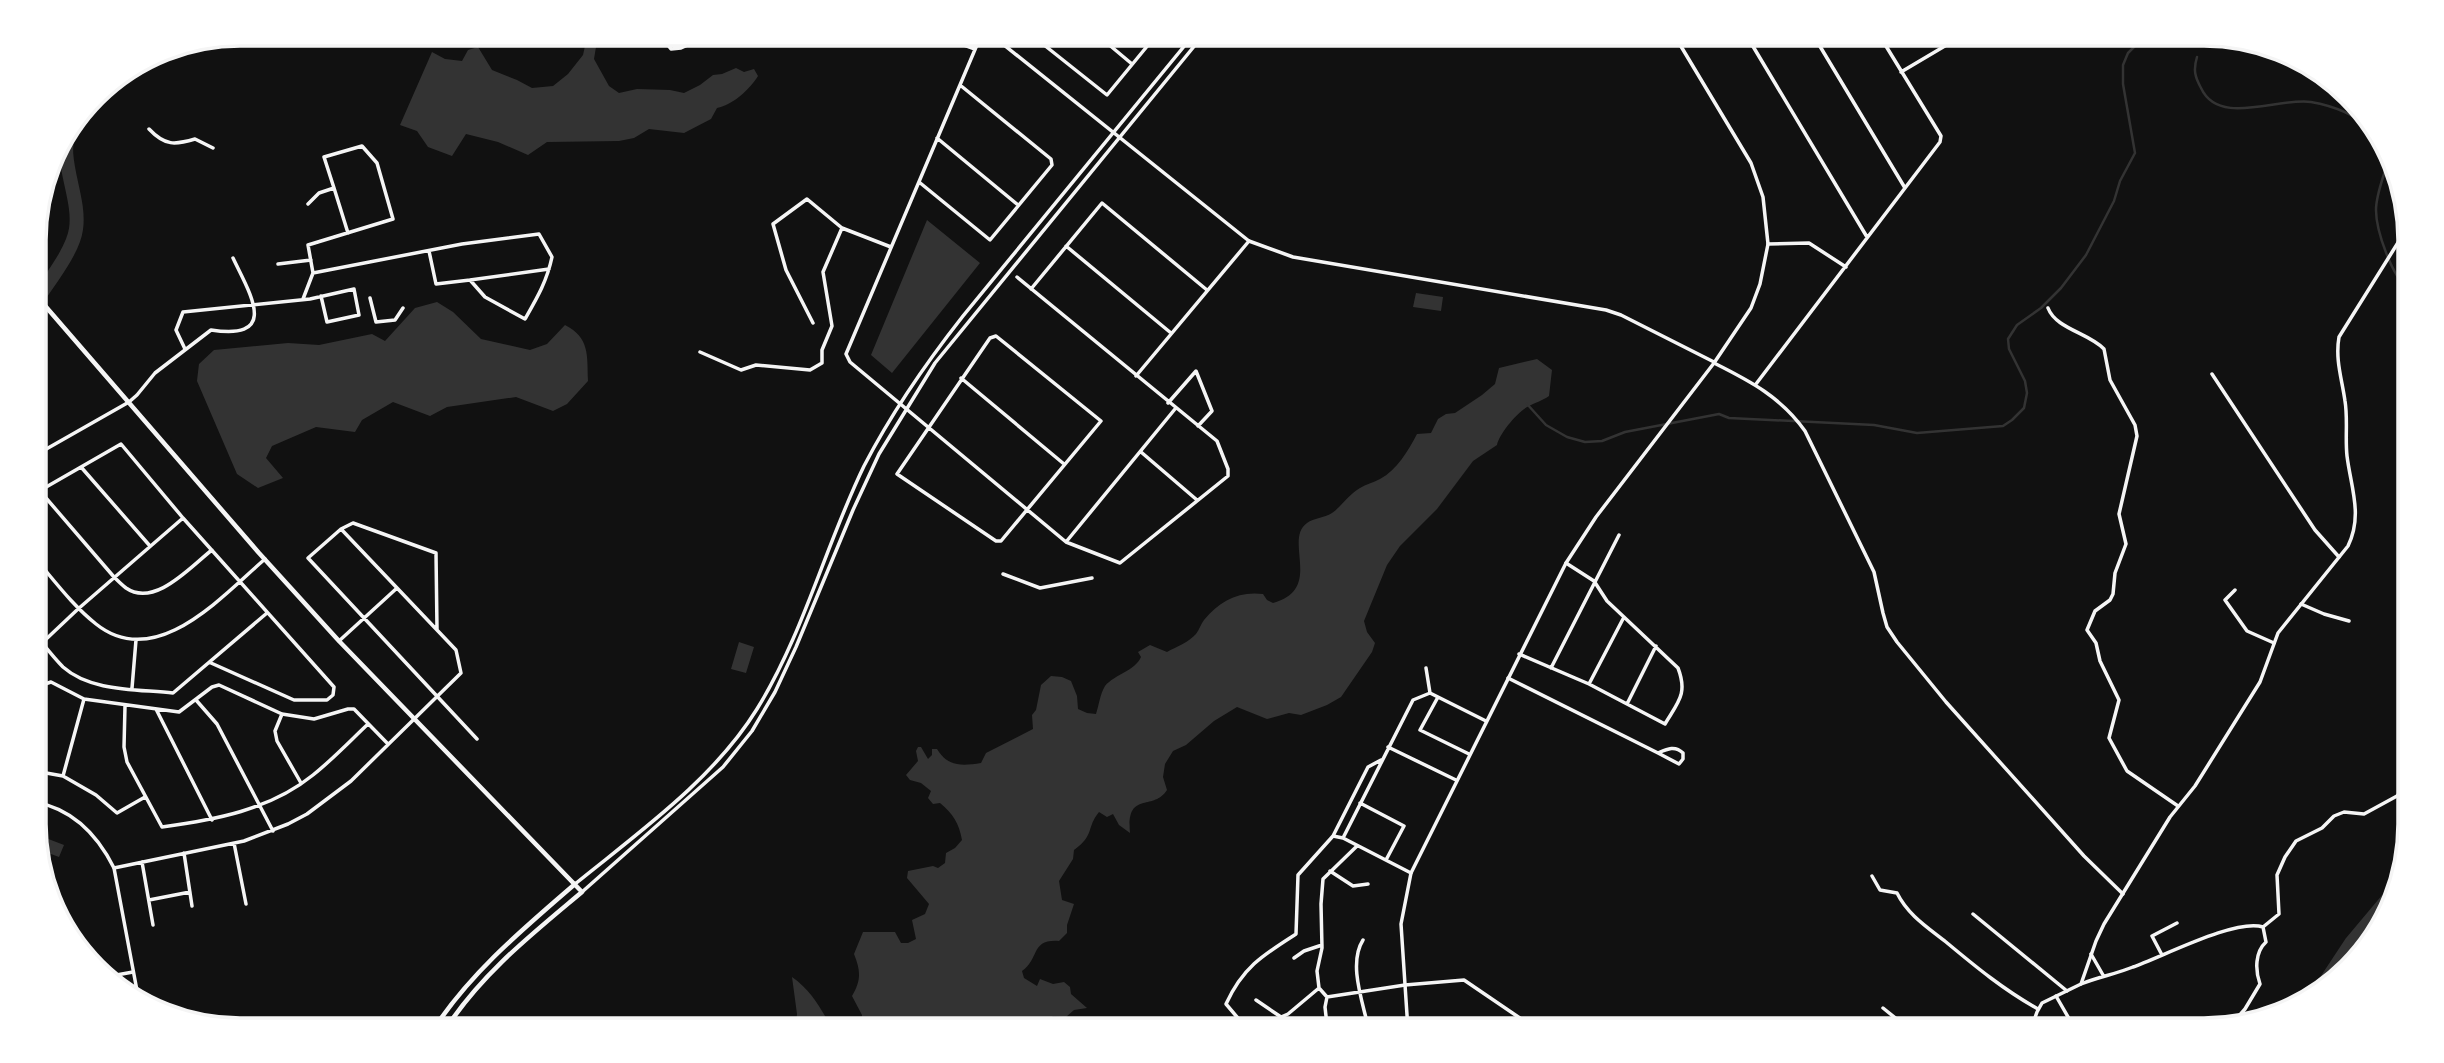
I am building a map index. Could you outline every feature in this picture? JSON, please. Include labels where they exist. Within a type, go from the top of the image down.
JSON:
[{"type":"main road","points":[[46,307],[340,641],[582,892],[494,969],[472,992],[454,1018]]},
{"type":"main road","points":[[441,1018],[486,962],[575,884]]},
{"type":"street","points":[[967,46],[975,49]]},
{"type":"street","points":[[976,46],[846,354],[850,362],[1066,542],[1120,563],[1228,476],[1217,441],[1017,277]]},
{"type":"street","points":[[1005,46],[1248,241],[1293,257],[1606,310],[1621,315],[1756,384],[1784,405],[1805,431],[1874,572],[1883,613],[1897,642],[1946,702],[2047,815],[2123,894]]},
{"type":"street","points":[[1045,46],[1107,95],[1147,46]]},
{"type":"street","points":[[1111,46],[1132,64]]},
{"type":"street","points":[[575,884],[680,797],[717,761],[751,719],[769,688],[792,637],[864,467],[900,403],[928,360],[1184,46]]},
{"type":"street","points":[[582,892],[723,767],[752,730],[775,692],[796,647],[870,472],[935,363],[1194,46]]},
{"type":"street","points":[[1407,1017],[1401,924],[1411,873],[1566,563],[1596,517],[1714,362],[1751,308],[1760,284],[1768,244],[1763,197],[1755,172],[1681,46]]},
{"type":"street","points":[[1753,46],[1867,237]]},
{"type":"street","points":[[1820,46],[1905,188]]},
{"type":"street","points":[[1756,384],[1940,142],[1941,136],[1886,46]]},
{"type":"street","points":[[1901,72],[1945,46]]},
{"type":"street","points":[[919,182],[990,240],[1052,165],[1051,159],[960,85]]},
{"type":"street","points":[[149,129],[171,145],[195,139],[214,148]]},
{"type":"street","points":[[937,138],[1018,205]]},
{"type":"street","points":[[303,299],[313,272],[308,245],[348,233],[393,219],[377,163],[362,146],[324,156],[348,233]]},
{"type":"street","points":[[308,204],[319,193],[334,188]]},
{"type":"street","points":[[813,323],[786,270],[773,224],[807,199],[842,228],[891,247]]},
{"type":"street","points":[[1031,289],[1102,202],[1207,290]]},
{"type":"street","points":[[700,352],[741,370],[756,365],[810,370],[822,363],[822,350],[831,332],[832,316],[824,272],[842,228]]},
{"type":"street","points":[[313,272],[429,250],[539,234],[552,257],[544,287],[525,319],[485,297],[470,280]]},
{"type":"street","points":[[1136,376],[1248,241]]},
{"type":"street","points":[[2081,984],[2104,924],[2260,682],[2278,633],[2348,546],[2355,531],[2347,456],[2346,404],[2338,365],[2339,337],[2399,241]]},
{"type":"street","points":[[1768,244],[1809,243],[1846,267]]},
{"type":"street","points":[[1066,246],[1171,333]]},
{"type":"street","points":[[429,250],[436,284],[549,269]]},
{"type":"street","points":[[46,449],[128,402],[155,373],[211,330],[223,332],[249,325],[255,318],[255,304],[233,258]]},
{"type":"street","points":[[278,264],[311,260]]},
{"type":"street","points":[[185,349],[176,330],[183,312],[303,299],[354,289],[359,315],[327,322],[321,296]]},
{"type":"street","points":[[370,298],[376,322],[395,320],[403,308]]},
{"type":"street","points":[[2048,308],[2049,313],[2056,319],[2104,349],[2110,380],[2135,425],[2137,436],[2119,513],[2126,544],[2115,573],[2113,594],[2110,600],[2095,611],[2087,630],[2096,643],[2100,661],[2119,700],[2109,738],[2127,771],[2178,806]]},
{"type":"street","points":[[996,336],[1101,421],[1001,541],[996,541],[897,474],[928,428],[990,338],[996,336]]},
{"type":"street","points":[[1168,403],[1196,371],[1212,411],[1198,426]]},
{"type":"street","points":[[2212,374],[2315,530],[2339,557]]},
{"type":"street","points":[[961,378],[1065,464]]},
{"type":"street","points":[[1066,542],[1175,409]]},
{"type":"street","points":[[46,487],[121,444],[183,518],[334,687],[332,695],[327,699],[294,700],[211,663]]},
{"type":"street","points":[[1141,452],[1197,500]]},
{"type":"street","points":[[81,467],[150,546]]},
{"type":"street","points":[[46,498],[114,577],[128,589],[139,593],[164,589],[212,550]]},
{"type":"street","points":[[46,639],[183,518]]},
{"type":"street","points":[[437,631],[436,554],[353,523],[341,529],[308,558],[477,739]]},
{"type":"street","points":[[114,868],[234,843],[273,831],[307,814],[334,796],[461,673],[456,650],[341,529]]},
{"type":"street","points":[[1551,668],[1619,535]]},
{"type":"street","points":[[46,571],[78,609],[98,626],[116,636],[136,640],[153,639],[186,625],[265,559]]},
{"type":"street","points":[[1520,654],[1589,684],[1665,724],[1683,694],[1678,668],[1607,601],[1594,580],[1566,563]]},
{"type":"street","points":[[1003,574],[1040,588],[1093,578]]},
{"type":"street","points":[[340,641],[397,588]]},
{"type":"street","points":[[2235,590],[2225,600],[2248,631],[2274,643]]},
{"type":"street","points":[[2300,603],[2348,621]]},
{"type":"street","points":[[46,648],[64,668],[96,684],[173,692],[211,663],[267,613]]},
{"type":"street","points":[[1589,684],[1624,617]]},
{"type":"street","points":[[132,688],[136,640]]},
{"type":"street","points":[[1627,704],[1656,646]]},
{"type":"street","points":[[1426,668],[1430,693]]},
{"type":"street","points":[[1508,678],[1658,754],[1679,764],[1683,759],[1683,753],[1678,748],[1658,754]]},
{"type":"street","points":[[46,684],[51,682],[84,699],[179,712],[212,687],[219,685],[282,714],[314,719],[354,709],[388,744]]},
{"type":"street","points":[[1343,838],[1413,700],[1430,693],[1486,721]]},
{"type":"street","points":[[1438,697],[1420,730],[1469,754]]},
{"type":"street","points":[[63,776],[84,699]]},
{"type":"street","points":[[196,699],[217,724],[273,831]]},
{"type":"street","points":[[125,706],[124,747],[127,762],[162,827],[212,820],[258,806],[312,776],[368,724]]},
{"type":"street","points":[[156,709],[212,820]]},
{"type":"street","points":[[282,714],[275,731],[277,741],[301,783]]},
{"type":"street","points":[[1388,747],[1456,780]]},
{"type":"street","points":[[1237,1017],[1226,1004],[1237,981],[1263,955],[1296,934],[1298,875],[1334,836],[1368,767],[1382,760]]},
{"type":"street","points":[[46,773],[63,776],[96,795],[117,813],[145,797]]},
{"type":"street","points":[[2263,927],[2279,914],[2277,875],[2296,841],[2322,828],[2334,816],[2344,812],[2364,814],[2399,794]]},
{"type":"street","points":[[1360,803],[1404,826],[1386,860]]},
{"type":"street","points":[[46,805],[64,811],[78,820],[98,841],[114,868],[136,986]]},
{"type":"street","points":[[1334,836],[1411,873]]},
{"type":"street","points":[[234,843],[246,904]]},
{"type":"street","points":[[1326,1017],[1327,997],[1320,988],[1317,971],[1322,945],[1323,879],[1357,846]]},
{"type":"street","points":[[184,853],[192,906]]},
{"type":"street","points":[[142,862],[153,925]]},
{"type":"street","points":[[1330,871],[1353,886],[1368,884]]},
{"type":"street","points":[[1872,876],[1880,890],[1897,893],[1906,910],[1986,976],[2038,1009]]},
{"type":"street","points":[[149,900],[190,892]]},
{"type":"street","points":[[1973,914],[2067,991]]},
{"type":"street","points":[[2162,955],[2152,936],[2177,923]]},
{"type":"street","points":[[2035,1017],[2042,1003],[2103,975],[2133,968],[2235,928],[2254,924],[2263,927]]},
{"type":"street","points":[[2240,1014],[2260,984],[2256,974],[2260,947],[2266,942],[2263,927]]},
{"type":"street","points":[[1363,940],[1357,950],[1359,992],[1366,1017]]},
{"type":"street","points":[[1294,958],[1304,951],[1322,945]]},
{"type":"street","points":[[2091,954],[2103,975]]},
{"type":"street","points":[[119,975],[133,972]]},
{"type":"street","points":[[1327,997],[1405,985],[1464,980],[1519,1017]]},
{"type":"street","points":[[1256,1000],[1281,1017],[1320,988]]},
{"type":"street","points":[[2056,996],[2068,1017]]},
{"type":"street","points":[[1883,1008],[1894,1017]]},
{"type":"shaded area","points":[[585,46],[596,46],[594,59],[609,86],[619,93],[637,89],[684,93],[713,75],[736,68],[744,72],[754,69],[758,76],[740,96],[717,108],[711,119],[684,133],[649,129],[634,138],[619,141],[547,142],[528,155],[498,142],[466,134],[452,156],[428,147],[417,131],[400,125],[432,52],[445,59],[462,61],[468,50],[478,47],[492,70],[532,88],[553,86],[568,74],[583,55]]},
{"type":"shaded area","points":[[927,220],[980,263],[892,373],[871,355]]},
{"type":"shaded area","points":[[1416,293],[1443,297],[1441,311],[1413,307]]},
{"type":"shaded area","points":[[437,302],[453,312],[481,339],[530,350],[547,344],[565,325],[579,336],[586,348],[588,381],[567,404],[553,411],[516,397],[447,407],[430,416],[393,402],[362,420],[355,432],[316,427],[272,446],[266,458],[283,478],[258,488],[237,474],[197,381],[199,364],[214,350],[288,343],[319,345],[372,334],[385,341],[415,308]]},
{"type":"shaded area","points":[[1537,359],[1552,370],[1549,396],[1525,409],[1515,418],[1501,435],[1497,445],[1473,461],[1437,509],[1400,546],[1387,565],[1364,621],[1367,632],[1375,643],[1372,652],[1341,697],[1301,715],[1289,713],[1267,719],[1237,707],[1214,721],[1186,745],[1173,751],[1165,764],[1163,777],[1167,790],[1155,800],[1136,806],[1130,820],[1130,833],[1119,825],[1113,814],[1107,817],[1099,812],[1088,836],[1074,850],[1073,859],[1059,881],[1062,900],[1074,904],[1067,933],[1059,941],[1050,941],[1039,946],[1028,966],[1022,971],[1024,978],[1037,986],[1040,979],[1053,984],[1064,982],[1070,987],[1071,994],[1087,1008],[1074,1010],[1066,1017],[862,1018],[852,996],[859,976],[854,954],[863,932],[895,932],[901,943],[916,939],[912,920],[925,914],[929,904],[907,878],[908,871],[933,866],[938,868],[945,863],[946,853],[962,840],[955,819],[940,803],[933,804],[928,798],[931,791],[906,775],[918,761],[918,747],[921,747],[928,759],[932,755],[932,749],[937,749],[946,759],[956,764],[981,763],[986,753],[1033,729],[1032,715],[1036,710],[1041,685],[1051,676],[1071,681],[1077,696],[1078,709],[1096,714],[1105,686],[1138,662],[1141,657],[1138,652],[1150,645],[1167,652],[1182,644],[1196,634],[1204,620],[1216,608],[1238,596],[1263,594],[1273,603],[1288,596],[1296,587],[1300,576],[1299,541],[1301,531],[1307,523],[1332,513],[1356,491],[1392,471],[1417,434],[1431,433],[1438,419],[1455,413],[1482,395],[1495,384],[1499,368]]},
{"type":"shaded area","points":[[739,642],[754,647],[746,673],[731,669]]},
{"type":"shaded area","points":[[47,838],[64,845],[59,857],[48,853]]},
{"type":"shaded area","points":[[792,977],[811,994],[826,1018],[797,1018]]},
{"type":"waterway","points":[[1527,404],[1546,425],[1567,437],[1585,442],[1602,441],[1625,432],[1719,414],[1729,418],[1874,425],[1917,433],[2003,426],[2024,408],[2027,393],[2025,381],[2009,349],[2008,339],[2017,325],[2041,308],[2061,288],[2086,255],[2135,153],[2123,84],[2123,65],[2128,53],[2135,46]]},
{"type":"waterway","points":[[2197,57],[2195,70],[2199,84],[2210,100],[2221,106],[2250,108],[2311,102],[2329,106],[2354,117]]},
{"type":"waterway","points":[[46,286],[65,257],[76,229],[77,216],[66,154]]},
{"type":"waterway","points":[[2385,170],[2377,198],[2377,219],[2382,241],[2399,278]]},
{"type":"waterway","points":[[2337,964],[2375,915]]}]
